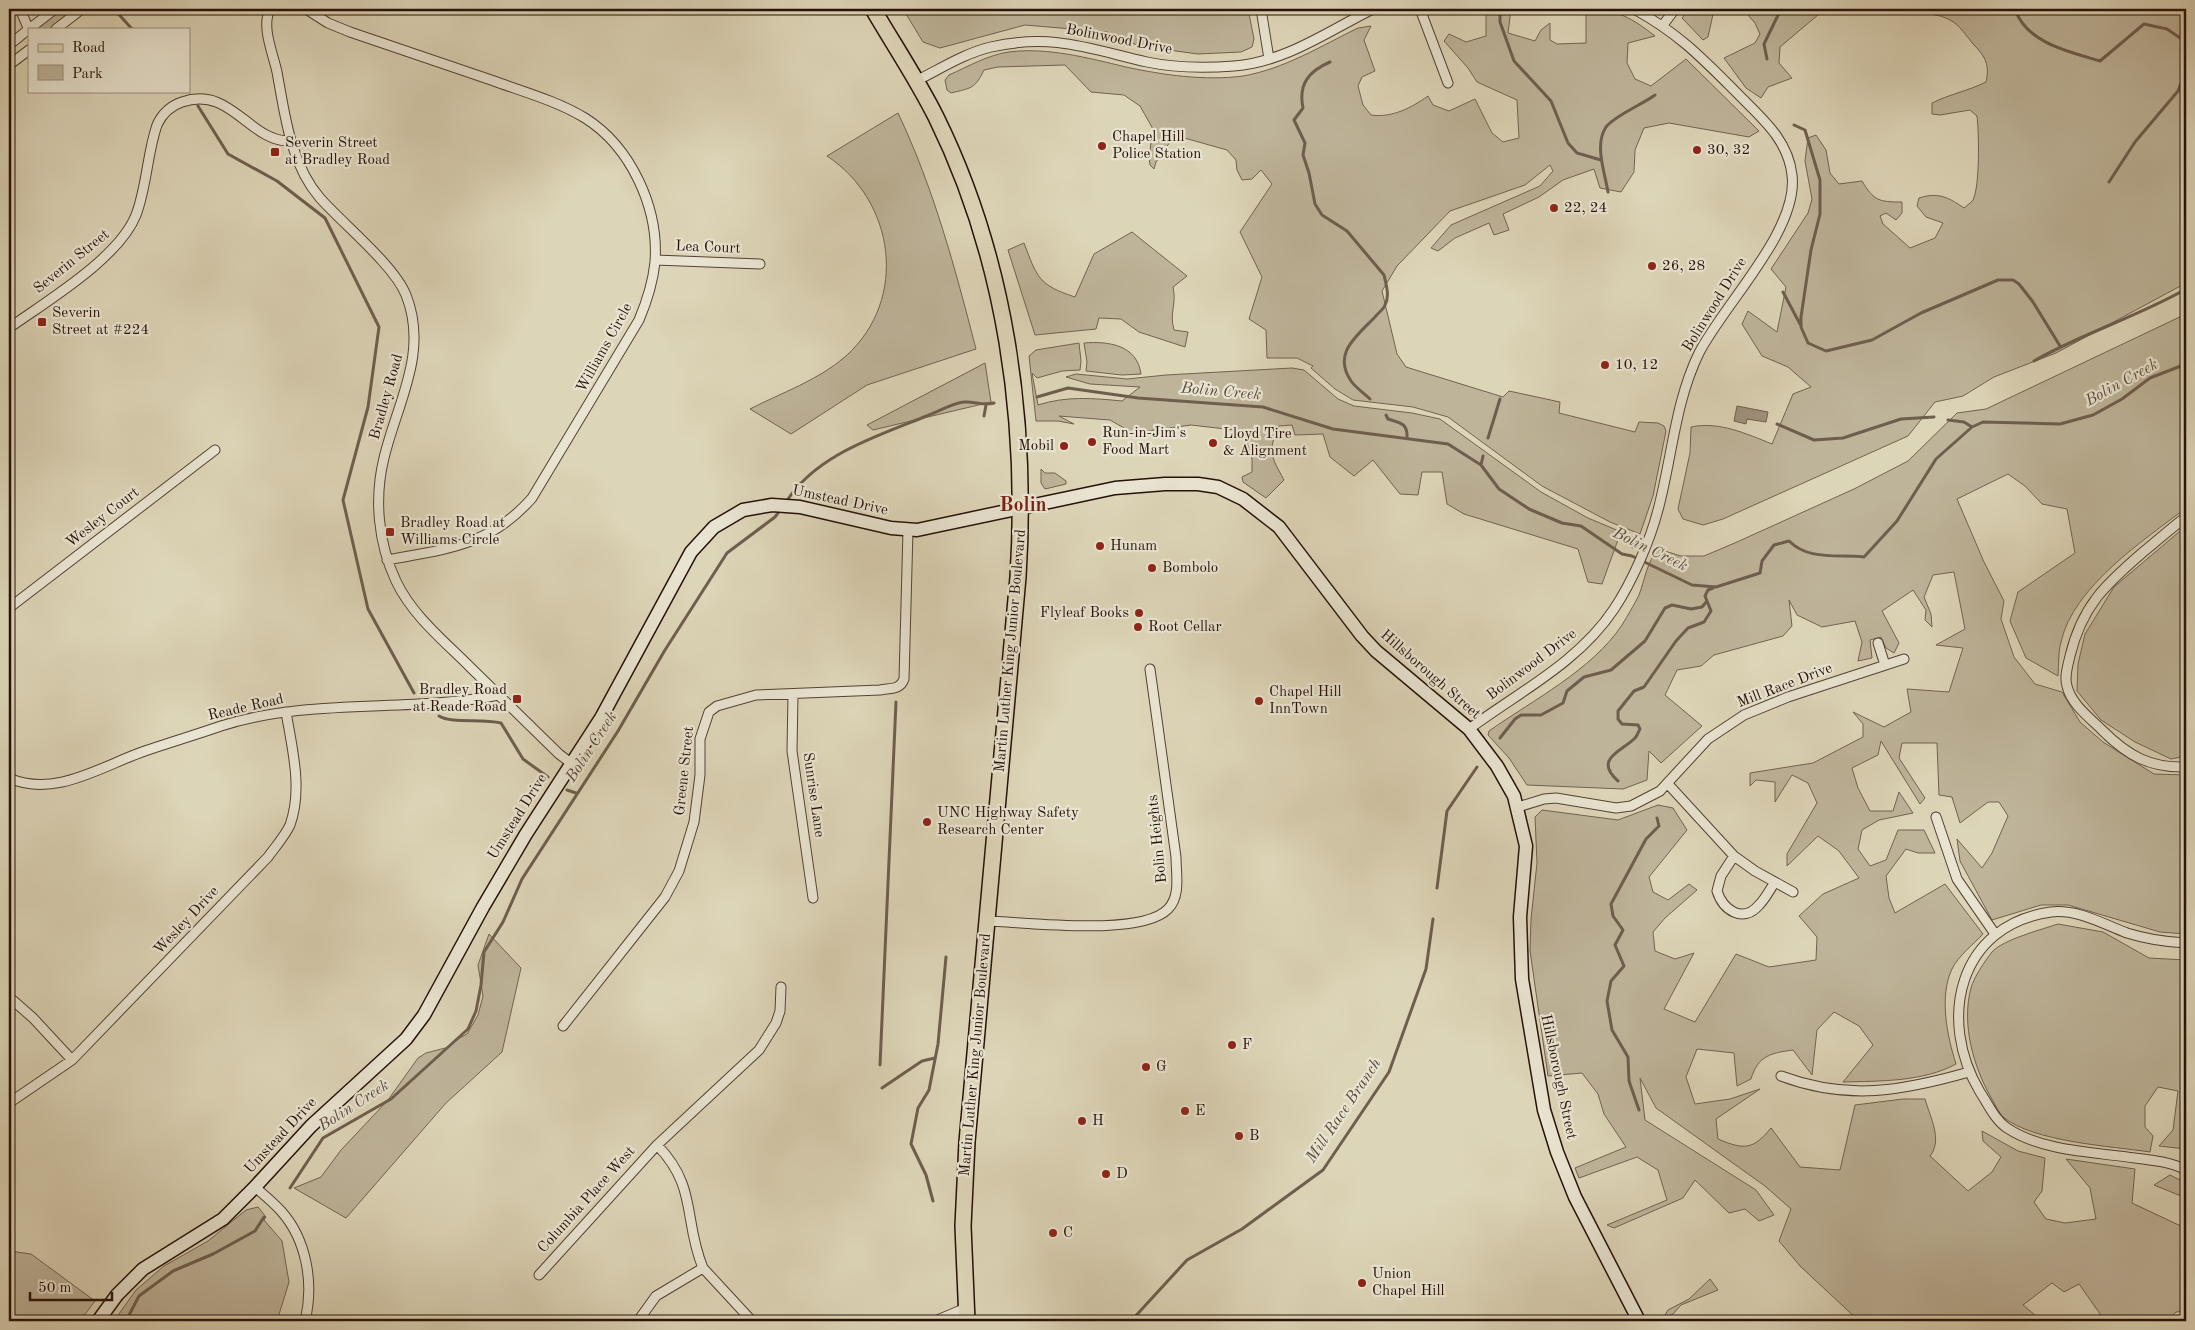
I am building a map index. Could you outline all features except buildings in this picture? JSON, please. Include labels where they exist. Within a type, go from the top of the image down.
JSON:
[{"type":"main road","name":"Martin Luther King Junior Boulevard","points":[[873,9],[939,124],[964,183],[984,243],[1000,302],[1014,383],[1021,508],[1016,602],[967,1142],[964,1226],[967,1315]]},
{"type":"street","points":[[20,9],[29,28]]},
{"type":"street","points":[[30,28],[55,9]]},
{"type":"street","points":[[57,28],[82,9]]},
{"type":"street","name":"Bradley Road","points":[[270,9],[267,18],[268,32],[290,142],[301,167],[318,196],[392,272],[404,289],[411,307],[415,331],[412,368],[384,457],[379,481],[378,506],[387,560],[396,581],[414,609],[559,754],[571,763]]},
{"type":"street","name":"Williams Circle","points":[[306,9],[328,23],[350,32],[546,100],[587,119],[615,145],[636,176],[651,214],[655,260],[649,295],[639,320],[532,498],[518,514],[488,535],[469,543],[387,560]]},
{"type":"street","points":[[1261,9],[1269,59]]},
{"type":"street","name":"Bolinwood Drive","points":[[916,81],[968,54],[1012,43],[1059,42],[1089,46],[1148,62],[1176,66],[1236,66],[1269,59],[1314,41],[1373,9]]},
{"type":"street","points":[[1420,9],[1448,83]]},
{"type":"street","name":"Bolinwood Drive","points":[[1469,730],[1579,650],[1615,608],[1641,554],[1658,509],[1677,420],[1696,359],[1716,324],[1777,233],[1789,204],[1793,177],[1790,161],[1773,130],[1697,52],[1663,25],[1634,9]]},
{"type":"street","points":[[1663,25],[1675,9]]},
{"type":"street","points":[[9,45],[28,30]]},
{"type":"street","points":[[9,65],[28,51]]},
{"type":"street","name":"Severin Street","points":[[9,328],[97,263],[121,241],[131,226],[140,201],[156,125],[163,114],[173,106],[194,99],[217,102],[242,116],[268,137],[290,142]]},
{"type":"street","name":"Lea Court","points":[[655,260],[760,264]]},
{"type":"street","name":"Wesley Court","points":[[9,608],[215,450]]},
{"type":"street","name":"Hillsborough Street","points":[[1021,508],[1098,491],[1146,485],[1198,484],[1230,492],[1243,498],[1279,528],[1351,623],[1376,651],[1469,730],[1497,766],[1518,807],[1526,846],[1520,917],[1520,962],[1544,1110],[1557,1152],[1575,1197],[1639,1321]]},
{"type":"street","name":"Umstead Drive","points":[[98,1321],[118,1295],[143,1269],[223,1219],[311,1126],[406,1039],[424,1015],[483,907],[571,763],[601,718],[691,552],[714,527],[729,517],[758,506],[800,507],[908,530],[935,527],[1021,508]]},
{"type":"street","points":[[2186,517],[2106,584],[2090,604],[2081,622],[2073,646],[2066,686],[2072,698],[2084,712],[2133,756],[2152,765],[2186,767]]},
{"type":"street","name":"Greene Street","points":[[563,1026],[664,897],[679,871],[694,822],[700,775],[700,739],[709,712],[717,706],[756,695],[880,690],[898,688],[902,684],[904,678],[908,530]]},
{"type":"street","points":[[1878,643],[1885,665]]},
{"type":"street","name":"Mill Race Drive","points":[[1518,807],[1544,799],[1556,798],[1600,806],[1624,808],[1645,801],[1668,784],[1708,739],[1744,715],[1782,699],[1904,659]]},
{"type":"street","name":"Bolin Heights","points":[[987,921],[1111,926],[1145,922],[1168,909],[1177,889],[1176,857],[1150,669]]},
{"type":"street","name":"Reade Road","points":[[9,778],[20,783],[40,784],[66,781],[141,752],[226,724],[286,712],[339,706],[454,701],[500,695]]},
{"type":"street","name":"Sunrise Lane","points":[[792,695],[792,751],[813,898]]},
{"type":"street","name":"Wesley Drive","points":[[9,1102],[72,1060],[268,857],[290,825],[296,793],[294,761],[286,712]]},
{"type":"street","points":[[1668,784],[1734,856],[1755,871],[1793,892]]},
{"type":"street","points":[[1936,817],[1957,879],[1995,934]]},
{"type":"street","points":[[1734,856],[1721,876],[1718,891],[1725,906],[1734,913],[1743,914],[1759,906],[1776,882]]},
{"type":"street","points":[[2186,943],[2148,939],[2071,913],[2053,912],[2034,916],[1995,934],[1965,973],[1960,991],[1958,1028],[1968,1072],[2006,1127],[2030,1138],[2060,1148],[2155,1161],[2186,1170]]},
{"type":"street","name":"Columbia Place West","points":[[539,1274],[656,1145],[759,1050],[776,1023],[780,1011],[780,987]]},
{"type":"street","points":[[9,997],[33,1018],[72,1060]]},
{"type":"street","points":[[1781,1076],[1805,1086],[1866,1092],[1915,1086],[1968,1072]]},
{"type":"street","points":[[656,1145],[676,1166],[682,1180],[691,1217],[694,1243],[703,1268],[752,1321]]},
{"type":"street","points":[[255,1187],[281,1211],[292,1226],[302,1249],[307,1265],[309,1285],[305,1321]]},
{"type":"street","points":[[638,1321],[656,1296],[703,1268]]},
{"type":"street","points":[[935,1321],[967,1315]]},
{"type":"green space","points":[[61,9],[76,9],[50,28],[37,28]]},
{"type":"green space","points":[[903,9],[1248,9],[1254,39],[1252,47],[1241,52],[1198,54],[1139,46],[1107,32],[1025,25],[940,48],[923,42]]},
{"type":"green space","points":[[1486,9],[1511,9],[1508,33],[1535,41],[1541,30],[1550,23],[1550,40],[1557,44],[1586,43],[1586,9],[1597,9],[1624,16],[1655,36],[1628,43],[1627,63],[1635,79],[1651,86],[1686,59],[1759,131],[1749,137],[1669,123],[1644,128],[1635,150],[1634,172],[1621,192],[1600,188],[1594,169],[1563,180],[1539,197],[1503,214],[1509,230],[1494,235],[1489,223],[1455,238],[1438,251],[1431,248],[1451,225],[1540,186],[1553,171],[1550,165],[1525,185],[1450,211],[1397,266],[1382,291],[1397,354],[1406,367],[1503,397],[1509,391],[1560,402],[1559,413],[1635,432],[1639,422],[1658,423],[1664,426],[1666,431],[1653,496],[1640,534],[1610,522],[1542,486],[1448,417],[1413,407],[1353,400],[1335,389],[1311,368],[1313,366],[1297,358],[1267,358],[1266,330],[1249,319],[1262,277],[1240,232],[1272,184],[1261,170],[1252,179],[1242,180],[1237,170],[1236,160],[1227,150],[1180,138],[1170,142],[1156,162],[1154,169],[1150,165],[1149,157],[1153,129],[1140,106],[1124,95],[1091,92],[1065,65],[998,67],[984,70],[972,87],[951,93],[947,90],[945,80],[949,75],[986,58],[1001,53],[1024,51],[1068,54],[1169,75],[1214,78],[1243,76],[1273,68],[1358,28],[1371,26],[1364,40],[1375,71],[1362,77],[1358,86],[1363,105],[1371,115],[1379,116],[1401,111],[1428,96],[1433,105],[1449,111],[1475,99],[1492,133],[1503,142],[1519,138],[1517,100],[1477,82],[1468,68],[1444,41],[1449,34],[1466,42],[1486,36]]},
{"type":"green space","points":[[1696,9],[1709,9],[1713,14],[1708,37],[1703,40],[1682,18],[1686,13]]},
{"type":"green space","points":[[1748,9],[1825,9],[1780,47],[1779,63],[1792,78],[1768,87],[1761,98],[1746,88],[1724,58],[1755,43],[1760,34],[1755,23],[1747,14]]},
{"type":"green space","points":[[1874,9],[2186,9],[2186,283],[2056,353],[1994,377],[1963,396],[1935,402],[1908,436],[1723,519],[1703,525],[1683,519],[1678,509],[1690,453],[1691,427],[1712,426],[1733,429],[1772,444],[1793,394],[1811,387],[1788,367],[1762,356],[1742,324],[1748,311],[1777,332],[1786,287],[1771,269],[1808,213],[1812,199],[1805,161],[1808,138],[1816,135],[1826,150],[1830,173],[1839,184],[1862,181],[1870,193],[1878,199],[1888,202],[1902,202],[1902,213],[1896,220],[1886,213],[1880,216],[1883,224],[1910,248],[1935,238],[1943,223],[1926,217],[1917,206],[1919,198],[1932,195],[1943,197],[1964,208],[1973,200],[1978,172],[1977,116],[1970,110],[1940,115],[1932,114],[1932,103],[1986,82],[1987,66],[1984,57],[1960,28],[1942,16],[1883,12]]},
{"type":"green space","points":[[898,113],[933,200],[952,259],[976,349],[867,385],[791,434],[750,409],[812,379],[846,356],[866,333],[879,307],[886,280],[886,252],[880,224],[868,198],[850,175],[827,156]]},
{"type":"green space","points":[[1132,232],[1187,276],[1173,287],[1174,330],[1188,332],[1185,347],[1139,332],[1121,319],[1099,318],[1096,329],[1035,335],[1008,250],[1024,243],[1040,278],[1053,288],[1075,297],[1094,254]]},
{"type":"green space","points":[[2186,314],[2186,508],[2112,566],[2080,602],[2068,622],[2061,642],[2058,676],[2026,658],[2010,621],[2018,592],[2075,553],[2067,509],[2042,504],[2025,486],[2008,474],[1957,499],[1984,562],[2004,601],[2001,619],[2014,657],[2035,684],[2062,692],[2080,722],[2103,742],[2154,774],[2186,775],[2186,934],[2160,932],[2068,905],[2041,905],[1992,920],[1960,861],[1957,839],[1982,868],[1992,853],[2008,816],[1999,802],[1988,802],[1960,823],[1952,797],[1939,795],[1937,743],[1902,743],[1899,758],[1925,798],[1920,804],[1881,741],[1878,755],[1852,768],[1858,788],[1870,811],[1893,811],[1899,792],[1913,813],[1879,820],[1862,830],[1858,849],[1870,866],[1886,860],[1898,830],[1924,830],[1935,853],[1918,853],[1906,849],[1886,876],[1889,898],[1895,913],[1945,884],[1983,934],[1958,959],[1948,980],[1945,1004],[1947,1029],[1956,1064],[1943,1070],[1916,1077],[1886,1081],[1843,1082],[1873,1045],[1859,1026],[1834,1012],[1817,1030],[1812,1075],[1793,1050],[1779,1052],[1762,1060],[1751,1079],[1737,1086],[1734,1053],[1697,1049],[1686,1077],[1695,1104],[1730,1099],[1760,1089],[1716,1119],[1718,1139],[1735,1145],[1748,1146],[1759,1141],[1771,1128],[1800,1167],[1840,1170],[1855,1105],[1903,1099],[1925,1099],[1935,1136],[1934,1150],[1930,1156],[1968,1191],[1992,1172],[2001,1157],[1983,1141],[1982,1131],[2018,1151],[2045,1158],[2042,1191],[2034,1202],[2046,1219],[2065,1223],[2096,1219],[2090,1188],[2066,1159],[2135,1169],[2132,1203],[2183,1227],[2186,1221],[2186,1311],[2176,1312],[2167,1321],[2105,1321],[2079,1284],[2064,1292],[2052,1283],[2023,1305],[2042,1321],[1859,1321],[1800,1266],[1779,1241],[1791,1209],[1765,1186],[1656,1108],[1640,1078],[1645,1120],[1756,1190],[1774,1215],[1759,1221],[1745,1209],[1729,1213],[1695,1180],[1683,1198],[1614,1228],[1607,1225],[1667,1200],[1658,1170],[1637,1157],[1579,1178],[1575,1168],[1626,1147],[1604,1114],[1598,1094],[1582,1073],[1548,1076],[1530,951],[1531,919],[1537,863],[1535,817],[1542,810],[1618,820],[1658,805],[1673,808],[1687,830],[1649,877],[1653,892],[1668,900],[1689,884],[1697,890],[1665,918],[1653,932],[1655,951],[1675,959],[1694,953],[1664,1009],[1695,1022],[1736,954],[1769,967],[1816,960],[1817,937],[1799,916],[1823,894],[1859,878],[1839,851],[1818,836],[1787,866],[1787,854],[1817,803],[1808,783],[1792,775],[1775,802],[1775,782],[1756,780],[1750,786],[1750,773],[1813,763],[1863,737],[1863,724],[1853,712],[1884,727],[1911,712],[1907,689],[1949,692],[1963,648],[1936,645],[1965,629],[1954,572],[1933,575],[1924,597],[1931,614],[1932,627],[1925,620],[1926,610],[1913,590],[1882,611],[1899,643],[1894,653],[1886,648],[1881,637],[1870,640],[1872,658],[1858,661],[1862,642],[1855,621],[1822,627],[1797,615],[1789,600],[1792,626],[1783,636],[1714,655],[1701,666],[1677,670],[1665,695],[1702,726],[1661,763],[1649,751],[1647,780],[1623,789],[1527,785],[1509,758],[1488,735],[1489,731],[1561,683],[1595,656],[1609,641],[1622,625],[1637,599],[1649,565],[1658,549],[1681,556],[1704,556],[1737,542],[1854,489],[1908,461],[1957,413],[1986,409]]},
{"type":"green space","points":[[1079,343],[1080,370],[1062,371],[1037,378],[1032,373],[1038,405],[1069,399],[1122,401],[1140,387],[1090,384],[1066,377],[1076,374],[1127,379],[1292,368],[1304,370],[1338,399],[1354,406],[1412,413],[1440,419],[1541,492],[1588,518],[1638,539],[1640,542],[1634,549],[1619,537],[1602,584],[1588,582],[1578,549],[1464,514],[1447,504],[1442,472],[1422,472],[1418,495],[1400,494],[1373,460],[1354,476],[1330,457],[1323,434],[1295,435],[1292,425],[1279,426],[1273,442],[1272,454],[1284,480],[1266,498],[1243,482],[1242,477],[1252,472],[1252,459],[1243,431],[1191,425],[1133,433],[1110,420],[1059,416],[1074,424],[1058,421],[1036,421],[1029,356],[1036,350]]},
{"type":"green space","points":[[1084,343],[1112,344],[1128,351],[1138,364],[1141,374],[1122,375],[1086,371],[1087,362]]},
{"type":"green space","points":[[985,363],[991,402],[873,430],[867,425]]},
{"type":"green space","points":[[1041,469],[1045,473],[1055,473],[1066,481],[1066,484],[1045,489],[1041,483]]},
{"type":"green space","points":[[2186,526],[2186,756],[2171,759],[2135,742],[2101,720],[2077,691],[2078,664],[2085,634],[2114,587]]},
{"type":"green space","points":[[2058,924],[2103,932],[2149,958],[2186,960],[2186,1149],[2159,1146],[2173,1130],[2178,1091],[2158,1087],[2145,1106],[2145,1127],[2153,1136],[2150,1152],[2073,1142],[2033,1132],[2003,1117],[1986,1088],[1971,1046],[1968,1002],[1971,988],[1983,964],[1997,948],[2023,935]]},
{"type":"green space","points":[[489,934],[521,968],[502,1052],[446,1103],[346,1218],[294,1188],[321,1177],[341,1150],[388,1100],[418,1058],[426,1053],[449,1047],[456,1040],[467,1034],[478,1015],[483,996],[478,965]]},
{"type":"green space","points":[[2170,1175],[2186,1183],[2186,1198],[2154,1185]]},
{"type":"green space","points":[[258,1207],[266,1217],[264,1220],[282,1241],[289,1282],[277,1321],[114,1321],[136,1290],[164,1266],[208,1241],[246,1210]]},
{"type":"green space","points":[[9,1251],[31,1254],[95,1301],[80,1321],[9,1321]]},
{"type":"green space","points":[[1710,1279],[1718,1290],[1681,1305],[1673,1314],[1662,1320],[1668,1310],[1689,1299]]},
{"type":"shaded area","points":[[1737,406],[1768,412],[1766,422],[1747,419],[1746,424],[1734,421]]},
{"type":"waterway","points":[[114,9],[131,28]]},
{"type":"waterway","points":[[1500,9],[1500,22],[1514,61],[1551,101],[1568,143],[1577,153],[1601,160]]},
{"type":"waterway","points":[[1767,59],[1764,44],[1781,9]]},
{"type":"waterway","points":[[2015,9],[2021,21],[2039,38],[2063,50],[2100,61],[2144,24],[2167,29],[2186,42]]},
{"type":"waterway","points":[[1330,62],[1316,70],[1307,79],[1302,92],[1303,108],[1294,120],[1305,143],[1303,155],[1309,173],[1315,204],[1322,215],[1347,231],[1384,275],[1387,286],[1386,301],[1382,310],[1354,338],[1345,353],[1344,362],[1351,381],[1370,399]]},
{"type":"waterway","points":[[2109,182],[2135,142],[2178,91],[2186,70]]},
{"type":"waterway","points":[[1608,192],[1601,159],[1601,142],[1606,127],[1615,119],[1655,95]]},
{"type":"waterway","points":[[198,106],[228,154],[277,181],[325,218],[379,327],[368,407],[343,500],[368,609],[414,693]]},
{"type":"waterway","points":[[1794,125],[1805,130],[1820,180],[1820,214],[1811,250],[1801,317],[1801,327],[1808,343],[1826,351],[1872,340],[1921,313],[1998,280],[2013,280],[2019,284],[2033,302],[2060,346]]},
{"type":"waterway","points":[[2034,361],[2186,289]]},
{"type":"waterway","points":[[1783,292],[1800,324]]},
{"type":"waterway","name":"Bolin Creek","points":[[1037,397],[1068,388],[1138,398],[1263,407],[1333,429],[1448,444],[1481,465],[1499,489],[1529,509],[1562,523],[1581,526],[1622,554],[1632,556],[1692,585],[1716,587],[1760,573],[1762,561],[1774,545],[1789,541],[1806,552],[1815,554],[1864,557],[1897,521],[1936,459],[1972,427],[1983,422],[2060,424],[2093,415],[2122,399],[2150,378],[2186,364]]},
{"type":"waterway","points":[[1488,438],[1500,399]]},
{"type":"waterway","name":"Bolin Creek","points":[[786,502],[813,472],[848,449],[954,404],[968,402],[994,403]]},
{"type":"waterway","points":[[984,416],[986,405]]},
{"type":"waterway","points":[[1386,415],[1388,419],[1403,424],[1407,439]]},
{"type":"waterway","points":[[1777,424],[1814,440],[1843,438],[1901,419],[1934,417]]},
{"type":"waterway","points":[[1948,420],[1964,422],[1972,427]]},
{"type":"waterway","points":[[1481,465],[1483,456]]},
{"type":"waterway","name":"Bolin Creek","points":[[290,1188],[323,1138],[391,1099],[468,1029],[476,1011],[484,952],[503,922],[522,879],[618,731],[665,650],[727,553],[775,517],[781,509]]},
{"type":"waterway","points":[[1500,738],[1515,719],[1521,715],[1541,715],[1563,703],[1567,691],[1584,677],[1611,670],[1645,641],[1665,608],[1672,605],[1691,609],[1702,607],[1707,601],[1705,596],[1708,590],[1713,588]]},
{"type":"waterway","points":[[1618,781],[1608,767],[1609,761],[1612,756],[1635,738],[1640,729],[1638,725],[1622,724],[1618,719],[1618,711],[1634,691],[1644,687],[1676,641],[1688,628],[1704,622],[1711,611],[1707,601]]},
{"type":"waterway","points":[[880,1065],[896,702]]},
{"type":"waterway","points":[[439,716],[452,720],[501,723],[523,759],[548,777]]},
{"type":"waterway","name":"Mill Race Branch","points":[[1437,888],[1447,811],[1477,767]]},
{"type":"waterway","points":[[567,790],[576,793]]},
{"type":"waterway","points":[[1639,1110],[1629,1081],[1628,1057],[1612,1030],[1607,1001],[1611,981],[1624,966],[1615,945],[1623,930],[1613,916],[1611,904],[1646,839],[1659,826],[1657,818]]},
{"type":"waterway","name":"Mill Race Branch","points":[[1131,1321],[1187,1260],[1242,1229],[1323,1170],[1389,1072],[1426,969],[1433,919]]},
{"type":"waterway","points":[[933,1201],[926,1175],[911,1144],[918,1108],[929,1090],[938,1044],[946,957]]},
{"type":"waterway","points":[[882,1088],[922,1061],[935,1058]]},
{"type":"waterway","name":"Bolin Creek","points":[[126,1321],[139,1296],[173,1271],[213,1254],[255,1231],[264,1217]]},
{"type":"place","name":"Chapel Hill Police Station","points":[[1102,146]]},
{"type":"place","name":"30, 32","points":[[1697,150]]},
{"type":"place","name":"Severin Street at Bradley Road","points":[[275,152]]},
{"type":"place","name":"22, 24","points":[[1554,208]]},
{"type":"place","name":"26, 28","points":[[1652,266]]},
{"type":"place","name":"Severin Street at #224","points":[[42,322]]},
{"type":"place","name":"10, 12","points":[[1605,365]]},
{"type":"place","name":"Run-in-Jim's Food Mart","points":[[1092,442]]},
{"type":"place","name":"Lloyd Tire & Alignment","points":[[1213,443]]},
{"type":"place","name":"Mobil","points":[[1064,446]]},
{"type":"place","name":"Bradley Road at Williams Circle","points":[[390,532]]},
{"type":"place","name":"Hunam","points":[[1100,546]]},
{"type":"place","name":"Bombolo","points":[[1152,568]]},
{"type":"place","name":"Flyleaf Books","points":[[1139,613]]},
{"type":"place","name":"Root Cellar","points":[[1138,627]]},
{"type":"place","name":"Bradley Road at Reade Road","points":[[517,699]]},
{"type":"place","name":"Chapel Hill InnTown","points":[[1259,701]]},
{"type":"place","name":"UNC Highway Safety Research Center","points":[[927,822]]},
{"type":"place","name":"F","points":[[1232,1045]]},
{"type":"place","name":"G","points":[[1146,1067]]},
{"type":"place","name":"E","points":[[1185,1111]]},
{"type":"place","name":"H","points":[[1082,1121]]},
{"type":"place","name":"B","points":[[1239,1136]]},
{"type":"place","name":"D","points":[[1106,1174]]},
{"type":"place","name":"C","points":[[1053,1233]]},
{"type":"place","name":"Union Chapel Hill","points":[[1362,1283]]},
{"type":"district","name":"Bolin","points":[[1023,506]]}]
